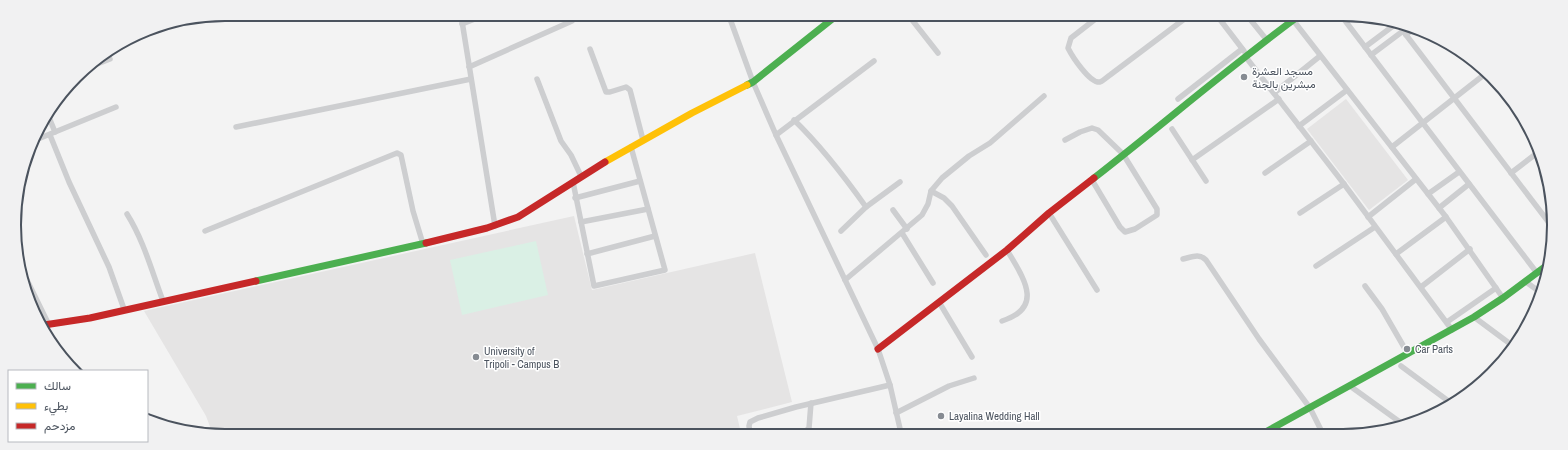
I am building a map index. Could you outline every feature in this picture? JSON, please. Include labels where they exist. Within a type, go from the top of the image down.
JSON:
[{"type":"street","points":[[462,21],[495,226]]},
{"type":"street","points":[[462,24],[470,21]]},
{"type":"street","points":[[469,67],[572,21]]},
{"type":"street","points":[[731,21],[753,82],[776,135],[878,349],[890,385],[900,429]]},
{"type":"street","points":[[47,325],[90,318],[124,309],[423,244],[495,226],[518,217],[581,176],[643,140],[725,95],[753,82],[830,21]]},
{"type":"street","points":[[913,21],[938,53]]},
{"type":"street","points":[[1093,21],[1071,38],[1068,48],[1076,61],[1093,80],[1098,82],[1110,75],[1182,21]]},
{"type":"street","points":[[1221,21],[1452,330]]},
{"type":"street","points":[[1251,21],[1266,39]]},
{"type":"street","points":[[878,349],[1007,250],[1049,213],[1166,122],[1266,39],[1291,21]]},
{"type":"street","points":[[1295,21],[1346,90],[1446,217],[1504,298]]},
{"type":"street","points":[[1345,21],[1537,273]]},
{"type":"street","points":[[1365,47],[1392,27]]},
{"type":"street","points":[[1402,30],[1547,220]]},
{"type":"street","points":[[1371,55],[1408,32]]},
{"type":"street","points":[[1178,99],[1242,48]]},
{"type":"street","points":[[590,49],[606,92],[626,87],[630,90],[643,140]]},
{"type":"street","points":[[1274,93],[1320,56]]},
{"type":"street","points":[[103,62],[110,59]]},
{"type":"street","points":[[776,135],[874,61]]},
{"type":"street","points":[[1392,147],[1482,76]]},
{"type":"street","points":[[236,127],[471,79]]},
{"type":"street","points":[[537,79],[561,141],[571,155],[581,176]]},
{"type":"street","points":[[1299,126],[1346,90]]},
{"type":"street","points":[[845,280],[902,234],[922,215],[928,204],[931,191],[942,178],[970,156],[990,143],[1044,96]]},
{"type":"street","points":[[1192,160],[1278,99]]},
{"type":"street","points":[[41,138],[116,107]]},
{"type":"street","points":[[794,120],[822,148],[838,167],[866,207]]},
{"type":"street","points":[[49,121],[69,182],[109,267],[124,309]]},
{"type":"street","points":[[1065,140],[1080,132],[1092,128],[1098,130],[1123,154],[1158,213],[1155,217],[1131,231],[1125,232],[1120,227],[1092,180]]},
{"type":"street","points":[[1172,129],[1206,181]]},
{"type":"street","points":[[1265,173],[1311,141]]},
{"type":"street","points":[[572,182],[594,286],[664,270],[631,147]]},
{"type":"street","points":[[205,231],[397,153],[401,155],[413,211],[423,244]]},
{"type":"street","points":[[1511,173],[1534,155]]},
{"type":"street","points":[[1428,194],[1460,172]]},
{"type":"street","points":[[1368,217],[1416,179]]},
{"type":"street","points":[[575,198],[640,181]]},
{"type":"street","points":[[841,231],[866,207],[900,182]]},
{"type":"street","points":[[1300,213],[1344,184]]},
{"type":"street","points":[[1439,208],[1469,184]]},
{"type":"street","points":[[931,191],[944,198],[952,206],[986,255]]},
{"type":"street","points":[[580,222],[648,209]]},
{"type":"street","points":[[893,210],[907,229]]},
{"type":"street","points":[[1049,213],[1097,290]]},
{"type":"street","points":[[127,214],[144,246],[163,301]]},
{"type":"street","points":[[1396,254],[1446,217]]},
{"type":"street","points":[[1316,266],[1375,227]]},
{"type":"street","points":[[902,234],[934,283]]},
{"type":"street","points":[[587,254],[655,236]]},
{"type":"street","points":[[1421,287],[1470,249]]},
{"type":"street","points":[[1002,321],[1012,318],[1020,312],[1028,298],[1024,278],[1007,250]]},
{"type":"street","points":[[1183,259],[1195,255],[1206,260],[1264,345],[1310,408],[1320,429]]},
{"type":"street","points":[[1271,429],[1452,330],[1504,298],[1542,269]]},
{"type":"street","points":[[1526,282],[1536,289]]},
{"type":"street","points":[[1366,286],[1382,309],[1408,354]]},
{"type":"street","points":[[1447,322],[1496,288]]},
{"type":"street","points":[[940,302],[972,357]]},
{"type":"street","points":[[1474,317],[1509,344]]},
{"type":"street","points":[[1401,366],[1448,400]]},
{"type":"street","points":[[896,413],[949,386],[974,378]]},
{"type":"street","points":[[750,429],[749,424],[751,421],[811,403],[890,385]]},
{"type":"street","points":[[1350,386],[1399,421]]},
{"type":"street","points":[[808,429],[811,403]]},
{"type":"shaded area","points":[[1346,99],[1408,180],[1369,210],[1307,129]]},
{"type":"shaded area","name":"University of Tripoli - Campus B","points":[[574,216],[592,290],[755,253],[792,402],[737,416],[740,429],[212,429],[206,416],[144,311]]},
{"type":"green space","points":[[536,241],[548,295],[462,315],[450,260]]},
{"type":"traffic: fast","points":[[747,85],[753,82],[830,21]]},
{"type":"traffic: fast","points":[[1094,178],[1292,21]]},
{"type":"traffic: fast","points":[[256,281],[426,243]]},
{"type":"traffic: fast","points":[[1271,429],[1474,317],[1503,298],[1542,269]]},
{"type":"traffic: slow","points":[[605,162],[692,113],[747,85]]},
{"type":"traffic: jam","points":[[426,243],[487,228],[518,217],[605,162]]},
{"type":"traffic: jam","points":[[878,349],[1007,250],[1049,213],[1094,178]]},
{"type":"traffic: jam","points":[[47,325],[90,318],[256,281]]},
{"type":"place","name":"مسجد العشرة مبشرين بالجنة","points":[[1244,77]]},
{"type":"place","name":"Car Parts","points":[[1407,349]]},
{"type":"place","name":"University of Tripoli - Campus B","points":[[476,357]]},
{"type":"place","name":"Layalina Wedding Hall","points":[[941,416]]}]
